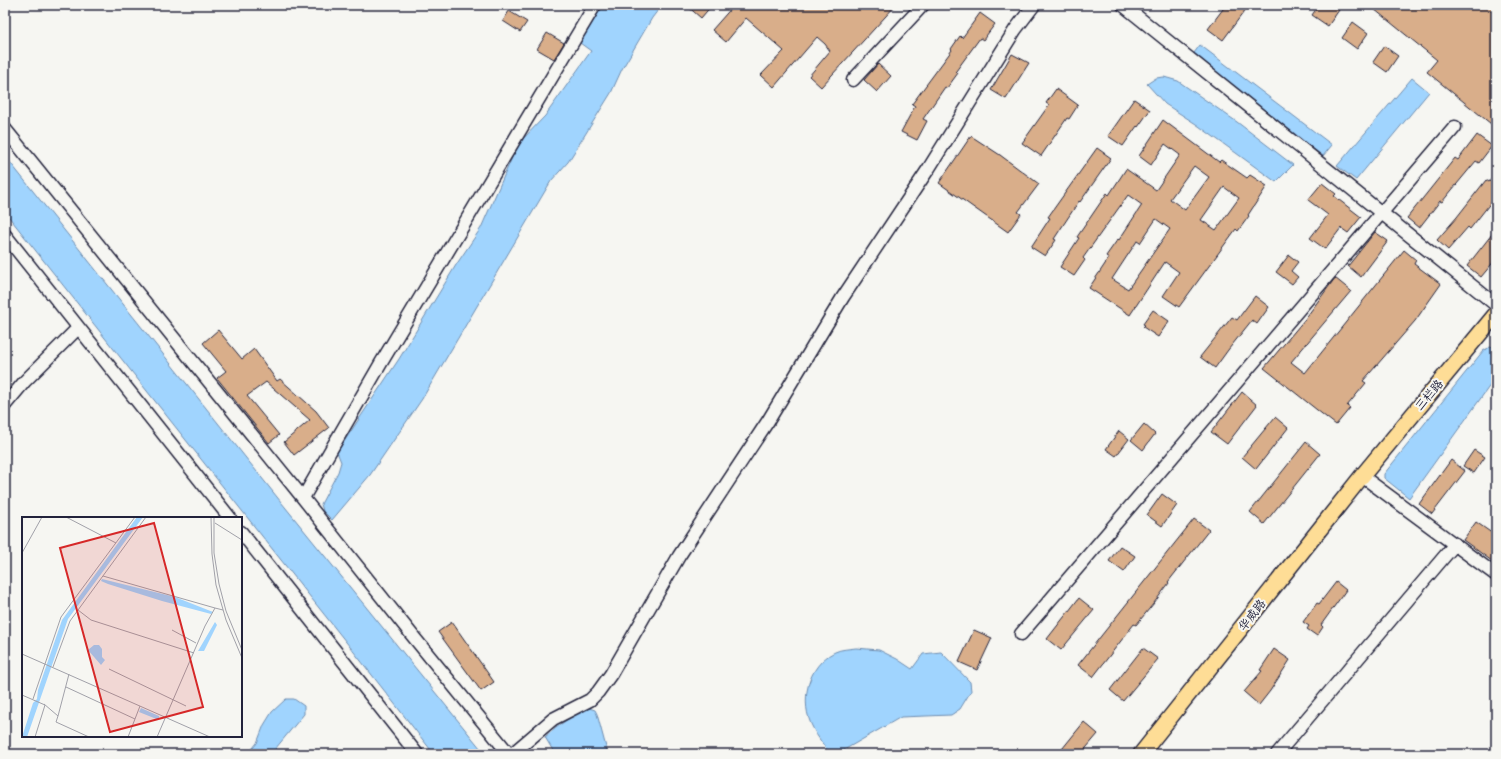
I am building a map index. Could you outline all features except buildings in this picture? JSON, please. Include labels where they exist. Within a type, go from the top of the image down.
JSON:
[{"type":"main road","name":"三栏路","points":[[1362,476],[1496,314]]},
{"type":"main road","name":"华威路","points":[[1141,754],[1362,476]]},
{"type":"street","points":[[303,498],[380,363],[594,5]]},
{"type":"street","points":[[853,80],[923,5]]},
{"type":"street","points":[[5,129],[412,635],[511,754],[553,719],[590,700],[611,674],[679,556],[768,421],[843,297],[929,168],[1015,30],[1034,5]]},
{"type":"street","points":[[1123,5],[1496,305]]},
{"type":"street","points":[[1021,634],[1455,127]]},
{"type":"street","points":[[5,235],[229,517]]},
{"type":"street","points":[[5,405],[25,381],[78,328]]},
{"type":"street","points":[[1362,476],[1496,575]]},
{"type":"street","points":[[242,533],[417,754]]},
{"type":"street","points":[[1278,754],[1455,544]]},
{"type":"water","points":[[603,5],[662,5],[652,18],[622,69],[611,93],[568,162],[551,181],[422,399],[370,475],[332,520],[323,511],[321,504],[338,472],[341,462],[337,452],[399,359],[456,265],[481,228],[518,144],[545,116],[591,51],[580,43]]},
{"type":"water","points":[[1200,45],[1332,145],[1323,156],[1269,116],[1194,53]]},
{"type":"water","points":[[1164,77],[1178,81],[1237,122],[1293,165],[1276,182],[1196,124],[1165,104],[1147,84],[1156,78]]},
{"type":"water","points":[[1412,78],[1429,92],[1356,180],[1337,166]]},
{"type":"water","points":[[5,156],[277,497],[485,754],[434,754],[5,212]]},
{"type":"water","points":[[1490,347],[1496,349],[1496,377],[1409,498],[1384,478],[1384,474],[1483,351]]},
{"type":"water","points":[[856,648],[879,650],[912,669],[923,654],[941,652],[970,682],[971,691],[960,709],[951,715],[901,717],[837,754],[830,754],[816,735],[809,718],[806,696],[808,686],[812,675],[825,658],[837,651]]},
{"type":"water","points":[[286,699],[294,699],[304,706],[304,714],[271,754],[248,754],[257,743],[264,725],[272,712]]},
{"type":"water","points":[[589,708],[595,710],[597,714],[609,754],[555,754],[545,737],[555,728]]}]
